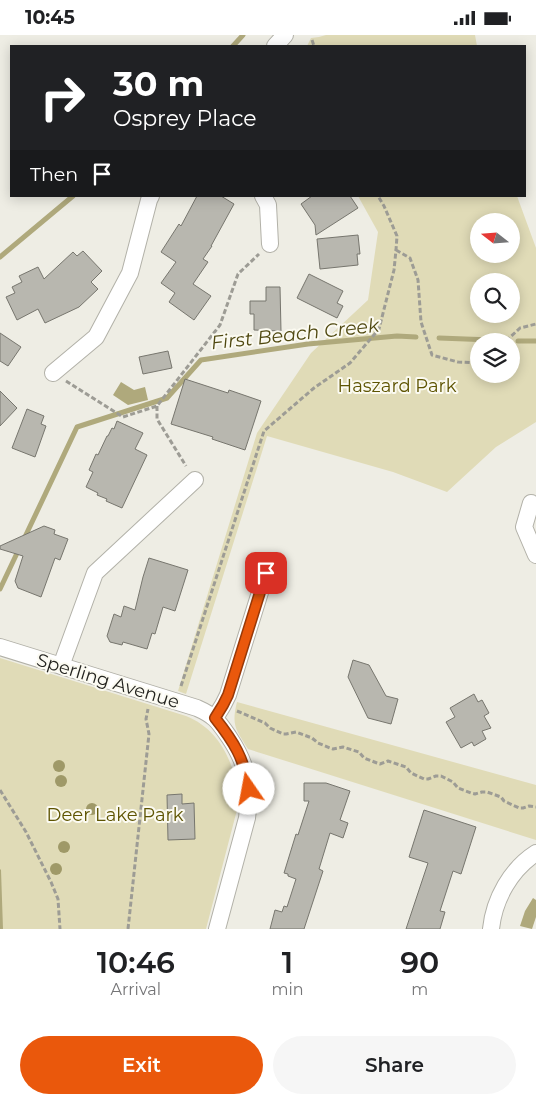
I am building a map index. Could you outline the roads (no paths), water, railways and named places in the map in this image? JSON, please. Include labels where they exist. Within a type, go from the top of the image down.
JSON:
[{"type":"street","points":[[276,45],[285,35]]},
{"type":"street","points":[[52,373],[96,337],[130,273],[150,197]]},
{"type":"street","points":[[263,197],[268,205],[270,244]]},
{"type":"street","points":[[61,666],[95,573],[195,480]]},
{"type":"street","points":[[531,503],[524,527],[536,555]]},
{"type":"street","points":[[217,929],[247,819],[249,789],[242,758],[215,718],[228,695],[266,573]]},
{"type":"street","name":"Sperling Avenue","points":[[0,647],[197,708],[215,718]]},
{"type":"street","points":[[491,929],[494,912],[504,888],[520,865],[536,853]]},
{"type":"waterway","points":[[234,45],[243,35]]},
{"type":"waterway","points":[[0,257],[72,197]]},
{"type":"waterway","name":"First Beach Creek","points":[[24,539],[77,427],[167,398],[201,360],[308,344],[397,336],[416,337]]},
{"type":"waterway","name":"First Beach Creek","points":[[439,338],[470,339]]},
{"type":"waterway","name":"First Beach Creek","points":[[520,341],[536,341]]},
{"type":"waterway","name":"First Beach Creek","points":[[0,589],[19,549]]},
{"type":"park label","name":"Haszard Park","points":[[397,386]]},
{"type":"park label","name":"Deer Lake Park","points":[[115,815]]}]
